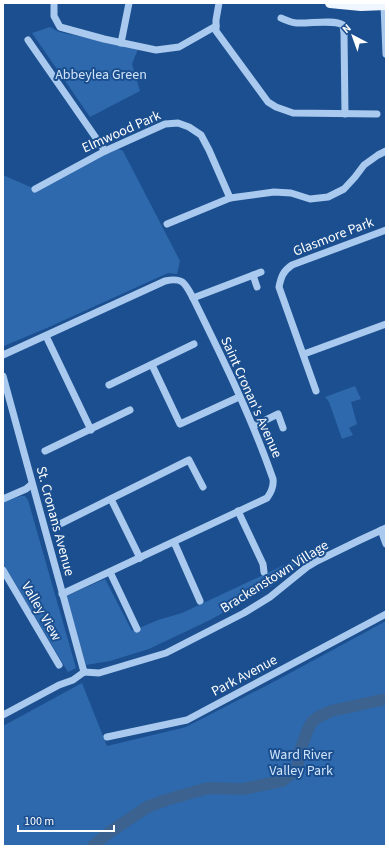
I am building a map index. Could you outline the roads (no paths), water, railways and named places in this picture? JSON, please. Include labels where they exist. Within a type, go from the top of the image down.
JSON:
[{"type":"main road","points":[[330,3],[361,6],[385,5]]},
{"type":"street","points":[[54,3],[54,16],[60,27],[120,43],[156,50],[179,47],[216,26]]},
{"type":"street","points":[[120,43],[129,3]]},
{"type":"street","points":[[219,3],[216,31],[268,102],[283,110],[293,113],[377,114]]},
{"type":"street","points":[[385,5],[386,54]]},
{"type":"street","points":[[282,18],[295,24],[331,23],[343,25],[345,114]]},
{"type":"street","points":[[28,40],[105,151]]},
{"type":"street","name":"Elmwood Park","points":[[35,190],[105,151],[165,124],[178,123],[190,126],[201,135],[230,198]]},
{"type":"street","points":[[167,224],[230,198],[274,192],[291,193],[310,199],[328,197],[344,188],[364,165],[386,151]]},
{"type":"street","name":"Glasmore Park","points":[[316,391],[279,287],[280,279],[284,271],[292,265],[386,230]]},
{"type":"street","points":[[193,298],[261,272]]},
{"type":"street","points":[[253,275],[258,287]]},
{"type":"street","name":"Saint Cronan's Avenue","points":[[3,355],[165,281],[175,279],[181,280],[186,285],[193,298],[253,426],[274,484],[267,498],[62,594]]},
{"type":"street","points":[[304,354],[386,324]]},
{"type":"street","points":[[46,336],[91,430]]},
{"type":"street","points":[[109,385],[194,344]]},
{"type":"street","points":[[152,365],[180,424],[239,397]]},
{"type":"street","name":"St. Cronans Avenue","points":[[3,376],[84,672]]},
{"type":"street","points":[[45,451],[130,410]]},
{"type":"street","points":[[253,426],[278,414],[283,428]]},
{"type":"street","points":[[60,524],[189,460],[203,487]]},
{"type":"street","points":[[3,499],[32,484]]},
{"type":"street","points":[[111,499],[140,558]]},
{"type":"street","points":[[238,511],[262,564],[264,572]]},
{"type":"street","points":[[384,529],[386,544]]},
{"type":"street","name":"Brackenstown Village","points":[[84,672],[99,672],[152,658],[179,647],[270,597],[307,567],[384,529]]},
{"type":"street","points":[[174,542],[200,601]]},
{"type":"street","name":"Valley View","points":[[3,570],[58,665]]},
{"type":"street","points":[[110,572],[136,629]]},
{"type":"street","name":"Park Avenue","points":[[107,738],[187,720],[386,614]]},
{"type":"street","points":[[3,715],[59,685],[73,680],[84,672]]},
{"type":"waterway","points":[[93,846],[107,834],[147,807],[166,800],[208,788],[243,789],[282,781],[295,771],[298,765],[299,754],[308,729],[312,722],[318,717],[331,711],[386,699]]},
{"type":"park label","name":"Abbeylea Green","points":[[101,74]]},
{"type":"park label","name":"Ward River Valley Park","points":[[301,762]]}]
